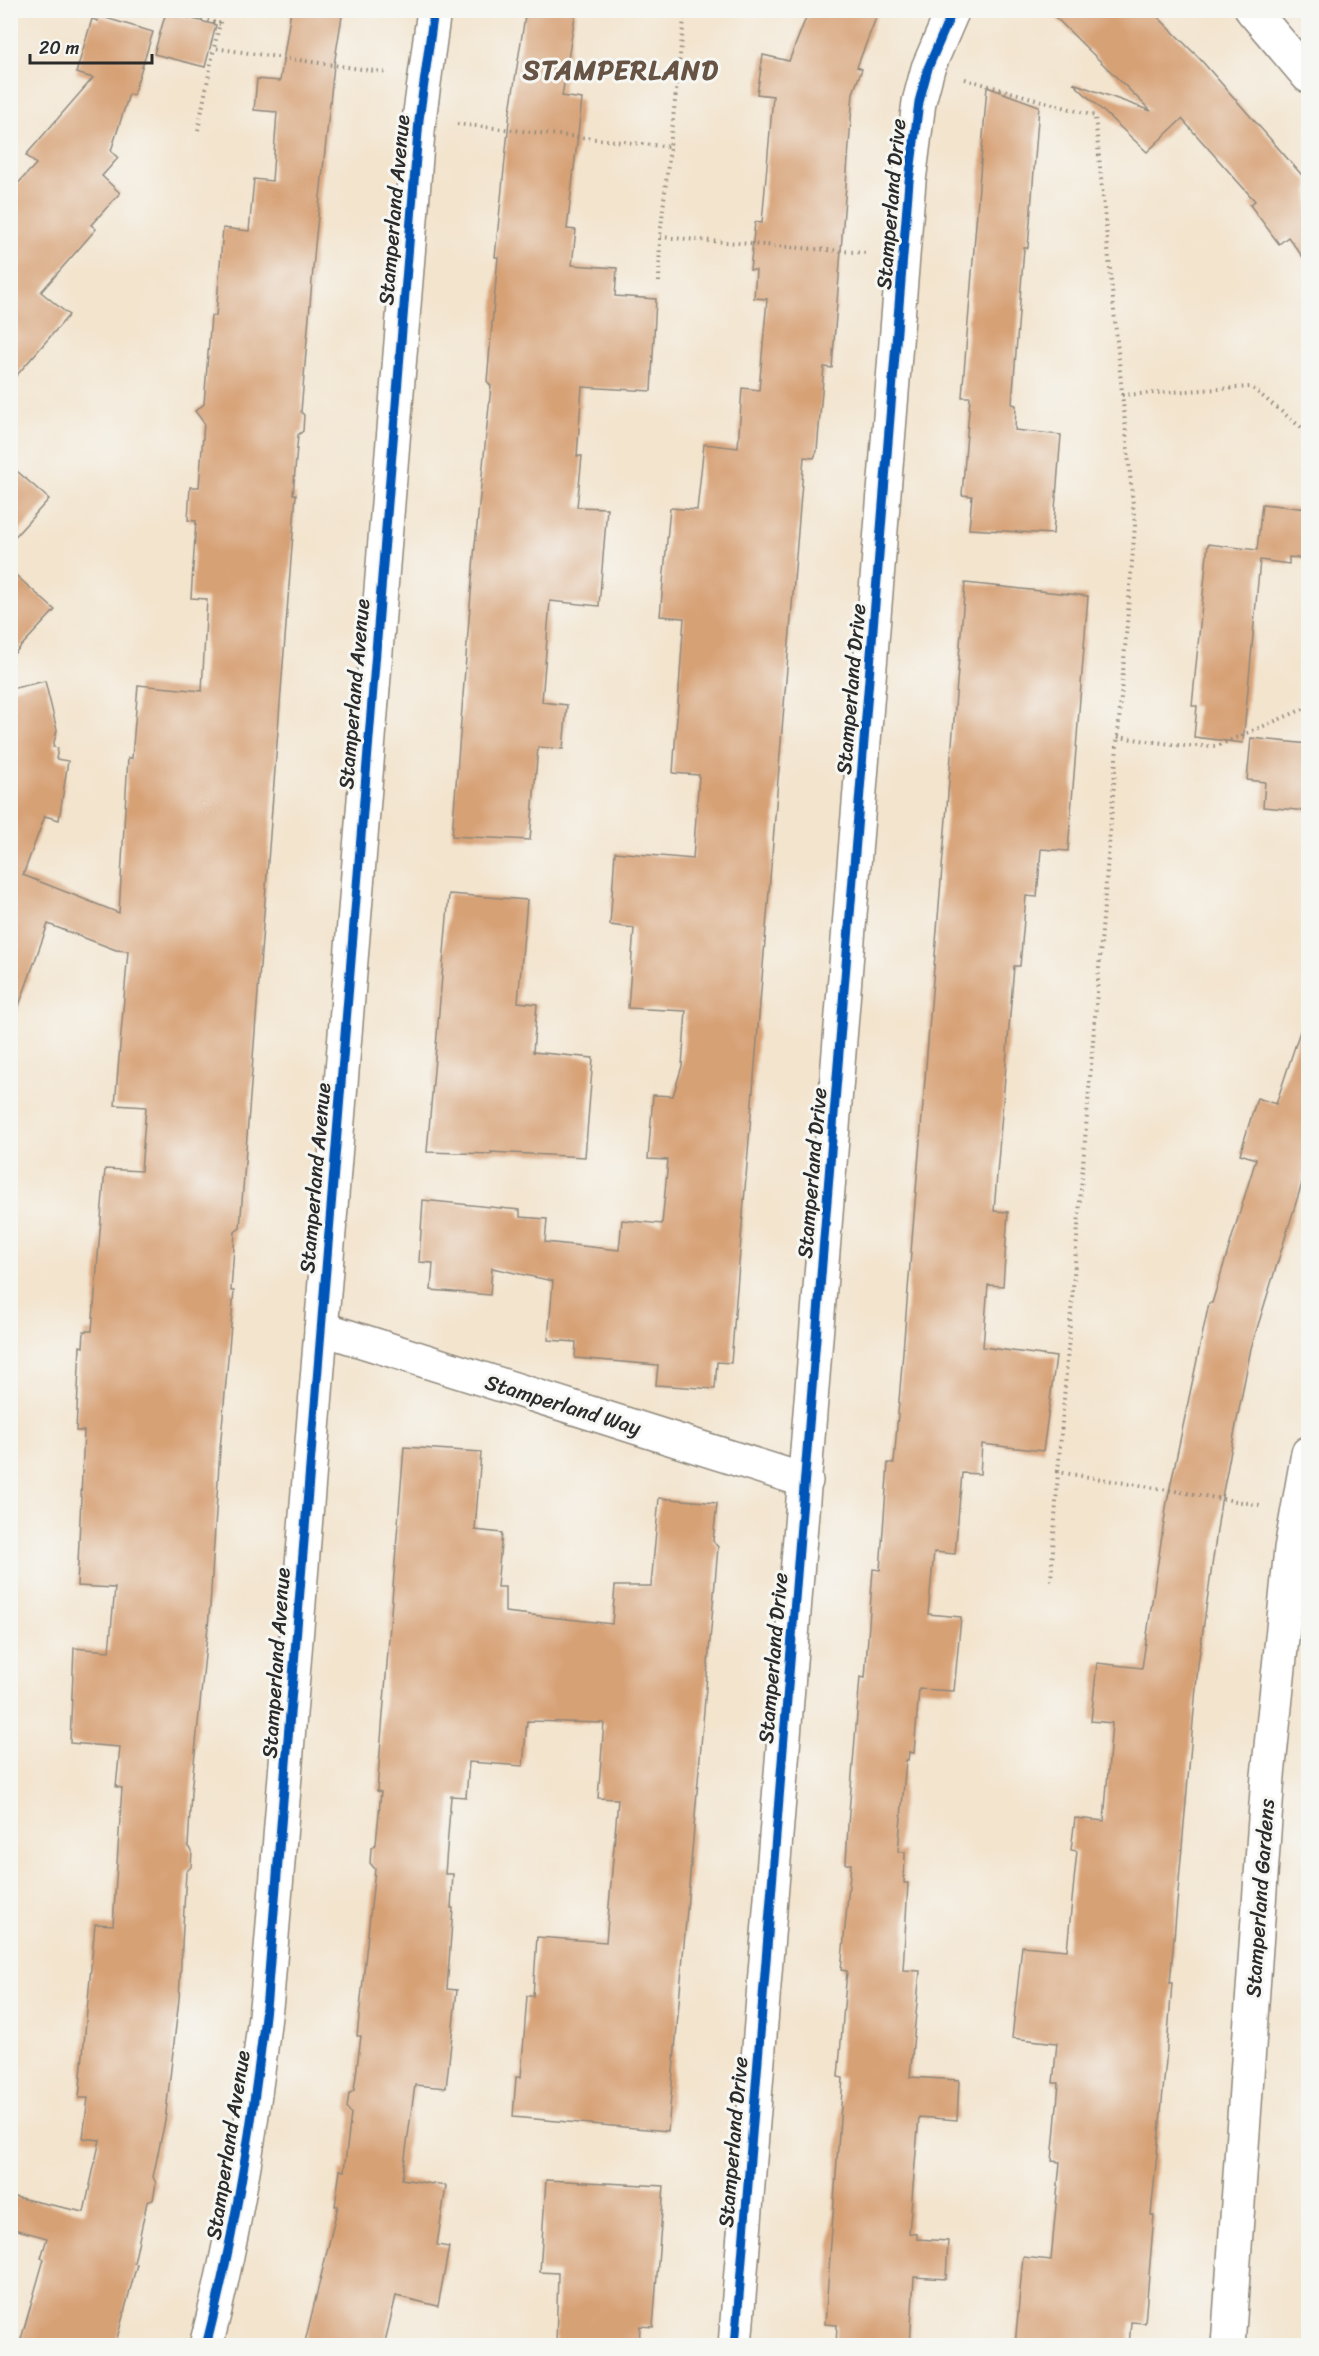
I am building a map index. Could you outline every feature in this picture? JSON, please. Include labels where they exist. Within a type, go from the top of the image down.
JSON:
[{"type":"street","name":"Stamperland Avenue","points":[[206,2346],[240,2197],[255,2105],[267,1998],[419,120],[434,10]]},
{"type":"street","name":"Stamperland Drive","points":[[735,2346],[903,256],[919,102],[928,68],[953,10]]},
{"type":"street","points":[[1252,10],[1308,76]]},
{"type":"street","name":"Stamperland Way","points":[[321,1329],[806,1481]]},
{"type":"street","name":"Stamperland Gardens","points":[[1228,2346],[1268,1776],[1296,1511],[1308,1453]]},
{"type":"path","points":[[173,10],[220,24]]},
{"type":"path","points":[[198,130],[223,10]]},
{"type":"path","points":[[659,282],[660,237],[685,10]]},
{"type":"path","points":[[214,48],[314,64],[425,77]]},
{"type":"path","points":[[928,68],[1095,117],[1136,525],[1100,975],[1075,1239],[1051,1581]]},
{"type":"path","points":[[419,120],[671,147]]},
{"type":"path","points":[[660,237],[903,256]]},
{"type":"path","points":[[1122,395],[1251,387],[1308,433]]},
{"type":"path","points":[[1118,737],[1185,746],[1217,746],[1308,707]]},
{"type":"path","points":[[1058,1472],[1296,1511]]},
{"type":"building","points":[[291,10],[343,10],[334,65],[315,245],[301,412],[304,415],[303,431],[298,435],[293,494],[296,494],[240,1228],[235,1232],[231,1291],[234,1291],[220,1449],[210,1606],[191,1792],[188,1847],[192,1851],[191,1867],[186,1872],[179,1999],[165,2121],[153,2177],[156,2183],[153,2200],[147,2202],[134,2263],[137,2264],[115,2346],[19,2346],[44,2259],[41,2258],[47,2238],[10,2228],[10,2196],[84,2212],[100,2140],[83,2138],[88,2098],[79,2098],[95,1924],[113,1925],[122,1788],[116,1787],[120,1747],[70,1743],[74,1648],[109,1651],[115,1588],[77,1586],[84,1431],[76,1431],[80,1346],[83,1347],[84,1331],[92,1331],[105,1169],[141,1171],[146,1107],[115,1105],[128,951],[116,950],[48,924],[15,1017],[10,1016],[10,689],[45,681],[57,730],[53,747],[58,748],[56,759],[68,761],[59,820],[45,816],[23,875],[119,913],[128,758],[132,758],[138,685],[202,691],[207,599],[191,598],[196,521],[188,520],[190,487],[199,487],[204,423],[195,411],[204,404],[211,316],[216,316],[223,228],[249,231],[254,179],[272,181],[277,112],[254,110],[257,79],[280,81]]},
{"type":"building","points":[[526,10],[576,10],[562,96],[582,99],[567,229],[576,230],[572,265],[617,268],[615,296],[656,299],[651,391],[582,387],[577,456],[582,456],[577,507],[607,508],[599,606],[550,601],[542,702],[567,705],[563,749],[538,747],[530,840],[452,836],[474,555],[491,386],[487,381],[498,257],[495,257],[510,111]]},
{"type":"building","points":[[809,10],[879,10],[857,67],[862,69],[853,93],[832,368],[824,367],[817,451],[814,458],[804,457],[731,1363],[717,1362],[715,1389],[656,1385],[658,1365],[575,1358],[576,1342],[548,1340],[553,1281],[492,1268],[490,1295],[431,1290],[433,1263],[419,1262],[423,1200],[520,1210],[520,1217],[547,1219],[545,1242],[619,1250],[622,1220],[662,1224],[668,1160],[648,1159],[653,1095],[673,1096],[682,1066],[686,1011],[628,1008],[634,928],[610,925],[615,852],[693,859],[699,775],[673,773],[684,618],[660,616],[670,508],[697,510],[704,444],[738,448],[742,388],[759,390],[767,299],[754,298],[756,270],[750,270],[755,222],[762,223],[773,96],[757,94],[763,55],[789,61]]},
{"type":"building","points":[[1048,10],[1151,10],[1200,59],[1308,182],[1308,264],[1288,237],[1279,244],[1250,205],[1255,201],[1182,119],[1147,152],[1073,83],[1151,111]]},
{"type":"building","points":[[166,12],[216,25],[205,67],[154,54]]},
{"type":"building","points":[[99,16],[153,32],[133,96],[129,94],[111,151],[118,158],[102,176],[120,193],[91,225],[96,229],[41,292],[69,315],[10,383],[10,192],[36,164],[26,155],[93,78],[76,73],[92,19],[98,21]]},
{"type":"building","points":[[987,87],[1039,106],[1028,248],[1024,248],[1012,404],[1016,405],[1015,430],[1061,435],[1053,534],[969,529],[972,496],[962,495],[970,397],[962,397]]},
{"type":"building","points":[[10,465],[49,499],[10,542]]},
{"type":"building","points":[[1262,504],[1308,509],[1308,559],[1289,557],[1289,564],[1260,560],[1243,743],[1194,737],[1197,706],[1192,706],[1208,544],[1257,550]]},
{"type":"building","points":[[10,570],[55,610],[10,658]]},
{"type":"building","points":[[965,583],[1088,596],[1068,851],[1041,849],[1037,897],[1026,896],[1020,966],[1014,966],[994,1211],[1008,1212],[1003,1286],[988,1285],[983,1347],[1056,1357],[1043,1451],[982,1444],[980,1474],[962,1473],[955,1554],[934,1552],[928,1614],[961,1617],[954,1691],[919,1689],[914,1753],[909,1752],[908,1760],[906,1760],[898,1852],[905,1852],[904,1883],[908,1883],[903,1970],[920,1971],[910,2077],[959,2080],[957,2120],[919,2117],[909,2233],[917,2234],[917,2239],[948,2241],[946,2279],[914,2277],[910,2346],[836,2346],[837,2325],[825,2324],[843,2078],[838,2077],[847,1971],[841,1970],[851,1864],[846,1864],[848,1825],[860,1677],[865,1678],[873,1569],[880,1570],[888,1463],[894,1463]]},
{"type":"building","points":[[1251,738],[1308,744],[1308,811],[1263,807],[1265,782],[1247,780]]},
{"type":"building","points":[[449,894],[527,900],[518,1002],[537,1004],[533,1052],[593,1058],[585,1157],[491,1152],[492,1154],[427,1152]]},
{"type":"building","points":[[1302,1025],[1308,1026],[1308,1164],[1251,1348],[1221,1502],[1198,1665],[1151,2215],[1154,2215],[1145,2323],[1131,2322],[1129,2346],[1047,2341],[1046,2346],[1015,2346],[1023,2257],[1051,2260],[1060,2162],[1052,2161],[1059,2083],[1053,2083],[1057,2043],[1012,2038],[1022,1946],[1067,1950],[1077,1851],[1071,1850],[1075,1818],[1104,1821],[1112,1723],[1091,1721],[1097,1663],[1142,1668],[1167,1502],[1209,1303],[1212,1303],[1256,1159],[1240,1154],[1257,1098],[1276,1104]]},
{"type":"building","points":[[404,1447],[481,1452],[475,1530],[502,1533],[497,1587],[505,1587],[505,1612],[612,1624],[615,1586],[651,1586],[659,1498],[717,1503],[713,1541],[718,1547],[668,2131],[513,2117],[516,2077],[521,2077],[527,1996],[533,1996],[537,1937],[606,1942],[618,1799],[598,1798],[604,1723],[527,1721],[523,1766],[469,1762],[466,1797],[451,1796],[445,1874],[453,1874],[447,1989],[457,1990],[446,2088],[415,2085],[402,2179],[446,2186],[437,2245],[449,2247],[438,2306],[396,2296],[384,2346],[304,2346],[338,2206],[335,2206],[340,2170],[344,2171],[351,2114],[347,2108],[349,2094],[354,2090],[361,2036],[357,2036],[375,1869],[370,1863],[371,1848],[376,1844],[381,1792],[377,1791]]},
{"type":"building","points":[[546,2180],[664,2186],[653,2327],[640,2326],[639,2346],[556,2346],[558,2273],[540,2272]]},
{"type":"cycle path","points":[[206,2346],[243,2173],[267,1998],[419,120],[434,10]]},
{"type":"cycle path","points":[[735,2346],[909,181],[919,102],[928,68],[953,10]]},
{"type":"district","name":"STAMPERLAND","points":[[621,70]]}]
